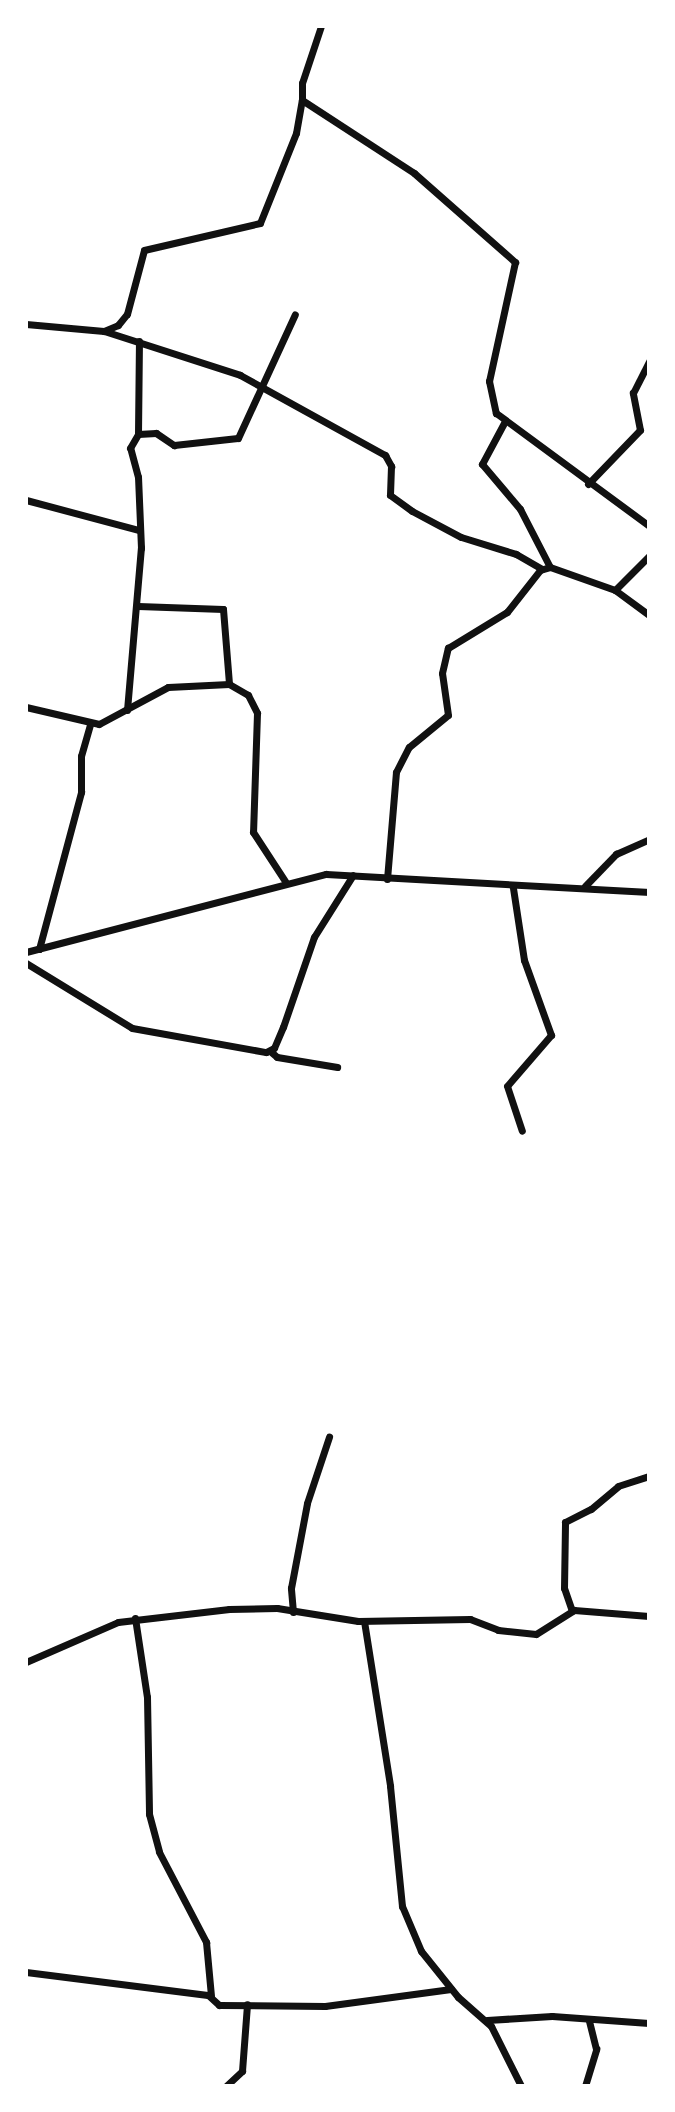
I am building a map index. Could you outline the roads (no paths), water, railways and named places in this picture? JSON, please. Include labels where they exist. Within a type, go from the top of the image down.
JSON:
[{"type":"street","points":[[104,331],[127,314],[144,250],[260,223],[296,133],[302,83],[321,26]]},
{"type":"street","points":[[302,100],[414,173],[515,262],[489,381],[491,403],[505,421],[649,526]]},
{"type":"street","points":[[138,434],[156,433],[174,445],[228,442],[246,429],[259,385],[295,314]]},
{"type":"street","points":[[26,324],[104,331],[216,365],[259,385],[385,455],[391,466],[390,495],[412,511],[461,537],[615,590],[649,615]]},
{"type":"street","points":[[127,710],[138,606],[138,477],[130,448],[138,434],[139,341]]},
{"type":"street","points":[[588,484],[640,430],[633,393],[649,361]]},
{"type":"street","points":[[505,421],[482,464],[520,509],[546,568]]},
{"type":"street","points":[[26,500],[139,530]]},
{"type":"street","points":[[615,590],[649,556]]},
{"type":"street","points":[[387,879],[396,772],[409,747],[448,715],[444,654],[507,612],[546,568]]},
{"type":"street","points":[[138,606],[222,608],[229,684]]},
{"type":"street","points":[[26,707],[90,724],[127,710],[168,687],[229,684],[248,695],[256,708],[253,832],[285,881]]},
{"type":"street","points":[[39,949],[82,787],[81,756],[90,724]]},
{"type":"street","points":[[585,886],[616,854],[649,839]]},
{"type":"street","points":[[270,1051],[314,937],[353,875]]},
{"type":"street","points":[[26,952],[285,881],[353,875],[513,888],[585,886],[649,892]]},
{"type":"street","points":[[513,888],[524,960],[551,1035],[548,1045],[507,1086],[522,1131]]},
{"type":"street","points":[[26,963],[132,1028],[228,1049],[270,1051],[277,1057],[337,1067]]},
{"type":"street","points":[[293,1612],[291,1588],[307,1503],[329,1437]]},
{"type":"street","points":[[572,1611],[564,1588],[565,1522],[591,1509],[618,1486],[649,1476]]},
{"type":"street","points":[[26,1662],[87,1632],[135,1618],[229,1609],[293,1612],[364,1621],[470,1619],[498,1630],[536,1634],[572,1611],[649,1616]]},
{"type":"street","points":[[135,1618],[147,1697],[149,1814],[159,1852],[206,1942],[211,1996],[218,2004],[325,2006],[451,1989]]},
{"type":"street","points":[[364,1621],[390,1786],[398,1892],[421,1951],[451,1989],[487,2020],[521,2086]]},
{"type":"street","points":[[26,1972],[211,1996]]},
{"type":"street","points":[[233,2085],[242,2071],[247,2004]]},
{"type":"street","points":[[487,2020],[552,2016],[649,2023]]},
{"type":"street","points":[[585,2086],[596,2049],[589,2021]]}]
